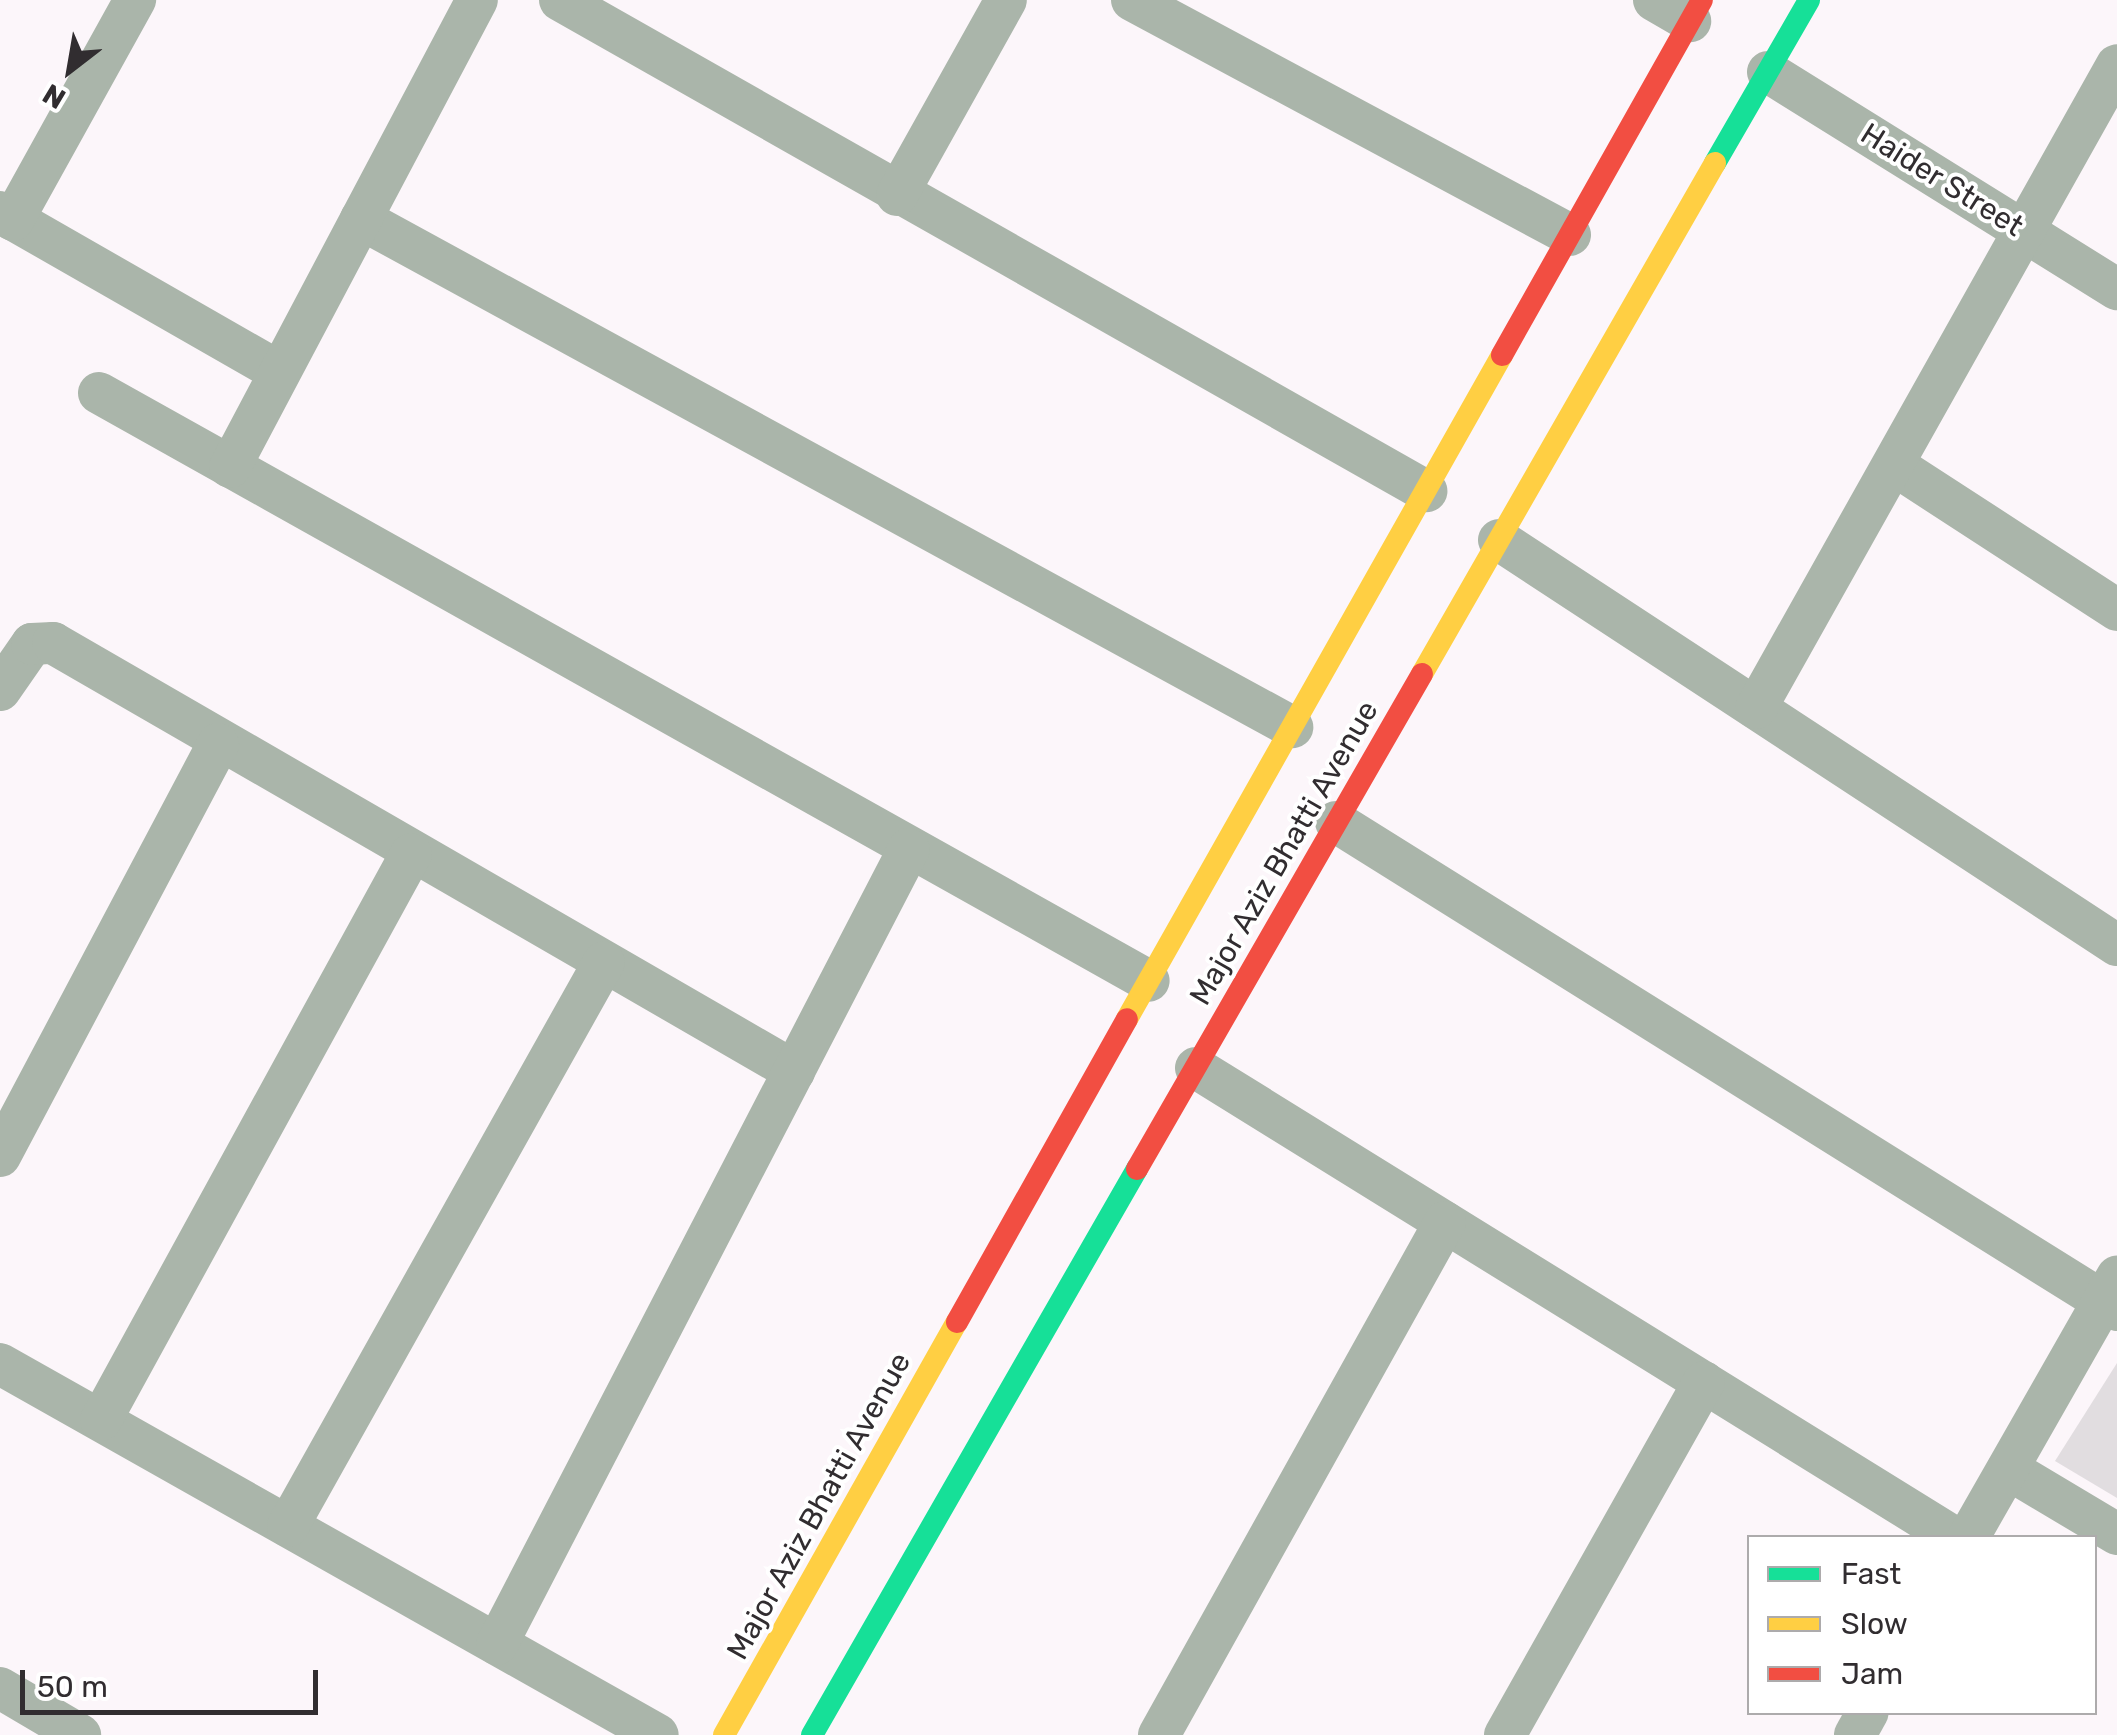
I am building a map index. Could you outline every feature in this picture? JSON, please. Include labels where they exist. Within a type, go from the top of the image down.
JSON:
[{"type":"main road","name":"Major Aziz Bhatti Avenue","points":[[812,1735],[1809,0]]},
{"type":"main road","name":"Major Aziz Bhatti Avenue","points":[[724,1735],[1570,236],[1682,7]]},
{"type":"street","points":[[135,0],[7,216],[278,371]]},
{"type":"street","points":[[230,467],[477,0]]},
{"type":"street","points":[[560,0],[897,195],[1426,491]]},
{"type":"street","points":[[897,195],[1006,0]]},
{"type":"street","points":[[1132,0],[1570,236]]},
{"type":"street","points":[[1756,708],[2117,65]]},
{"type":"street","name":"Haider Street","points":[[1768,72],[2117,289]]},
{"type":"street","points":[[361,219],[1292,727]]},
{"type":"street","points":[[98,393],[1150,981]]},
{"type":"street","points":[[1894,465],[2117,610]]},
{"type":"street","points":[[1500,540],[2117,946]]},
{"type":"street","points":[[0,690],[32,644],[53,644],[218,744],[794,1070]]},
{"type":"street","points":[[0,1156],[218,744]]},
{"type":"street","points":[[1336,822],[2112,1296],[1970,1535]]},
{"type":"street","points":[[497,1644],[910,849]]},
{"type":"street","points":[[100,1420],[411,854]]},
{"type":"street","points":[[288,1526],[604,962]]},
{"type":"street","points":[[1196,1068],[1950,1535]]},
{"type":"street","points":[[1159,1735],[1445,1222]]},
{"type":"street","points":[[0,1364],[658,1735]]},
{"type":"street","points":[[1505,1735],[1704,1382]]},
{"type":"street","points":[[2008,1469],[2117,1534]]},
{"type":"street","points":[[0,1688],[80,1735]]},
{"type":"building","points":[[2117,1363],[2117,1498],[2055,1461]]},
{"type":"traffic: fast","points":[[1715,163],[1809,0]]},
{"type":"traffic: fast","points":[[812,1735],[1137,1169]]},
{"type":"traffic: slow","points":[[1422,674],[1715,163]]},
{"type":"traffic: slow","points":[[1127,1019],[1502,355]]},
{"type":"traffic: slow","points":[[724,1735],[957,1322]]},
{"type":"traffic: jam","points":[[1502,355],[1702,0]]},
{"type":"traffic: jam","points":[[1137,1169],[1422,674]]},
{"type":"traffic: jam","points":[[957,1322],[1127,1019]]}]
